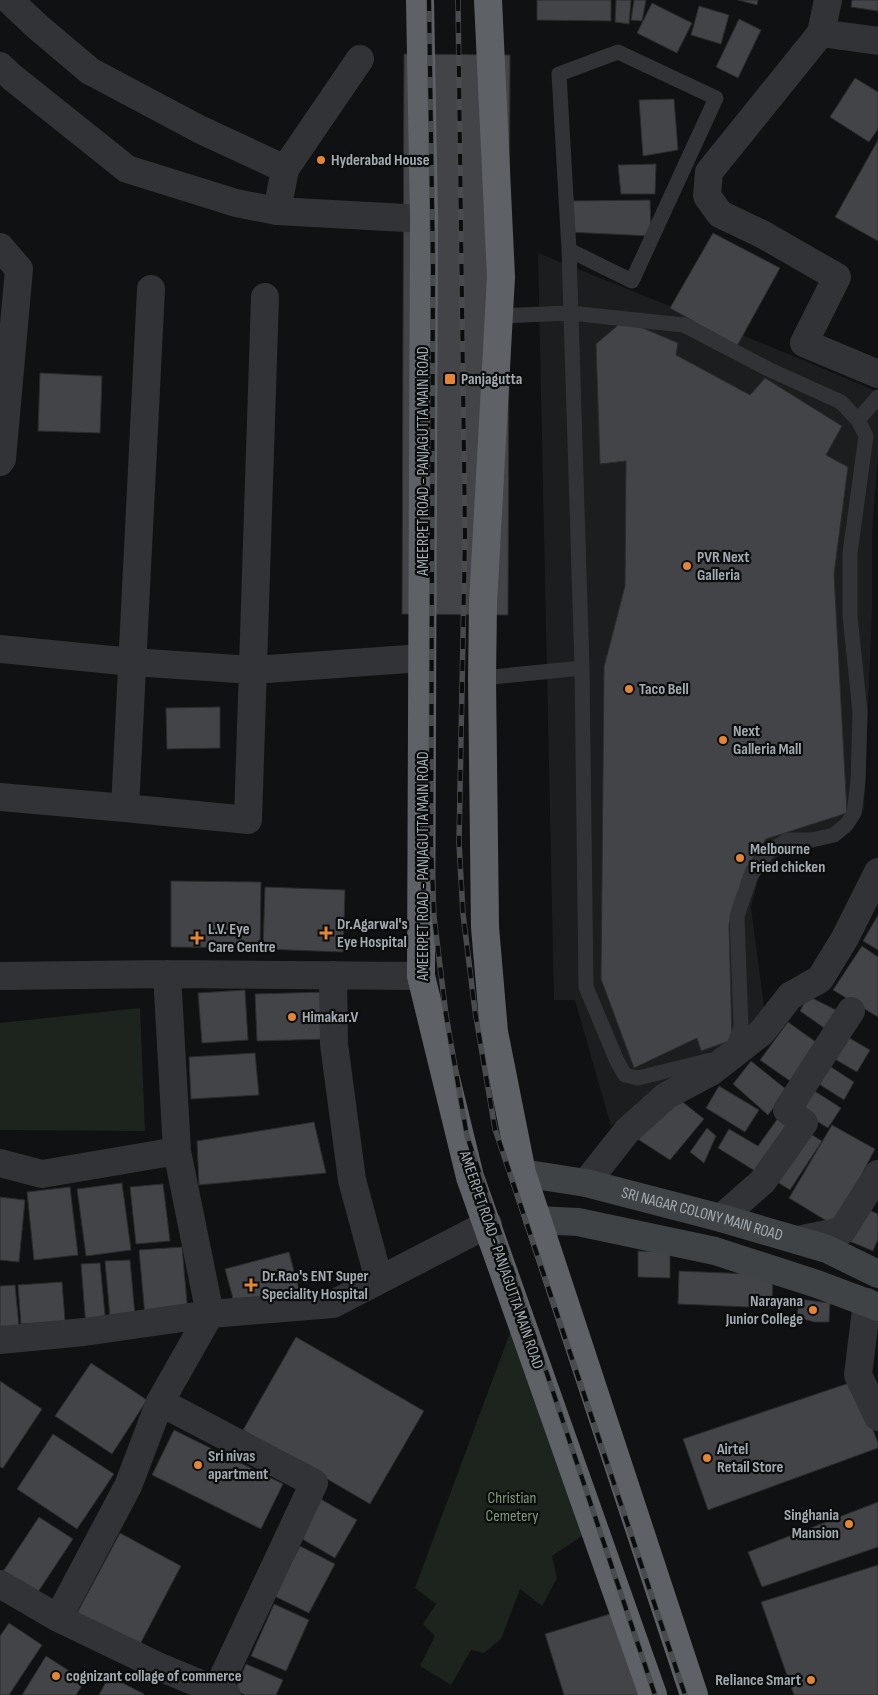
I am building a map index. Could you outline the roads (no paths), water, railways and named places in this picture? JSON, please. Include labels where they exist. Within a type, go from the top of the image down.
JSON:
[{"type":"highway","name":"AMEERPET ROAD - PANJAGUTTA MAIN ROAD","points":[[420,0],[424,220],[421,976],[470,1177],[653,1695]]},
{"type":"highway","points":[[488,0],[501,277],[483,603],[482,678],[486,936],[494,1032],[522,1173],[694,1695]]},
{"type":"main road","name":"SRI NAGAR COLONY MAIN ROAD","points":[[522,1173],[586,1183],[721,1218],[827,1249],[878,1274]]},
{"type":"main road","name":"SRI NAGAR COLONY MAIN ROAD","points":[[537,1220],[578,1222],[716,1251],[872,1305]]},
{"type":"street","points":[[10,0],[39,28],[90,71],[199,129],[285,169]]},
{"type":"street","points":[[828,0],[820,33],[709,172],[707,196],[720,214],[762,234],[837,276],[804,343],[878,374]]},
{"type":"street","points":[[820,33],[878,41]]},
{"type":"street","points":[[277,211],[285,169],[360,58]]},
{"type":"street","points":[[0,66],[127,169],[236,204],[277,211],[424,220]]},
{"type":"street","points":[[0,247],[19,269],[2,459],[0,462]]},
{"type":"street","points":[[125,808],[151,289]]},
{"type":"street","points":[[0,797],[248,820],[265,297]]},
{"type":"street","points":[[0,649],[132,662],[253,670],[422,658]]},
{"type":"street","points":[[586,1183],[627,1131],[666,1096],[711,1072],[762,1032],[790,996],[820,979],[845,938],[878,872]]},
{"type":"street","points":[[0,976],[168,974],[421,976]]},
{"type":"street","points":[[58,1618],[128,1486],[160,1402],[210,1314],[176,1150],[168,974]]},
{"type":"street","points":[[333,975],[334,1044],[352,1180],[379,1280]]},
{"type":"street","points":[[721,1218],[763,1181],[804,1123],[787,1110],[851,1011]]},
{"type":"street","points":[[0,1163],[42,1174],[176,1150]]},
{"type":"street","points":[[797,1240],[842,1231],[878,1174]]},
{"type":"street","points":[[0,1340],[84,1332],[210,1314],[333,1304],[488,1224]]},
{"type":"street","points":[[872,1305],[858,1374],[878,1417]]},
{"type":"street","points":[[0,1584],[58,1618],[162,1668],[222,1693],[314,1483],[160,1402]]},
{"type":"lane","points":[[499,316],[570,313],[684,325],[768,369],[841,402],[858,420],[866,436],[850,553],[850,616],[860,712],[858,782],[854,813],[847,824],[834,835],[812,840],[787,840],[767,853],[751,875],[737,916],[741,1027],[734,1045],[715,1059],[638,1078],[625,1075],[617,1061],[586,987],[582,668],[570,313],[569,250],[559,74],[618,52],[716,98],[632,282],[569,250]]},
{"type":"lane","points":[[858,420],[878,397]]},
{"type":"lane","points":[[482,678],[582,668]]},
{"type":"railway","points":[[429,0],[433,268],[431,843],[434,917],[446,1015],[467,1136],[655,1695]]},
{"type":"railway","points":[[458,0],[465,534],[459,843],[463,914],[475,1011],[495,1129],[685,1695]]},
{"type":"place","name":"Hyderabad House","points":[[321,160]]},
{"type":"place","name":"Panjagutta","points":[[450,379]]},
{"type":"place","name":"PVR Next Galleria","points":[[687,566]]},
{"type":"place","name":"Taco Bell","points":[[629,689]]},
{"type":"place","name":"Next Galleria Mall","points":[[723,740]]},
{"type":"place","name":"Melbourne Fried chicken","points":[[740,858]]},
{"type":"place","name":"Dr.Agarwal's Eye Hospital","points":[[326,933]]},
{"type":"place","name":"L.V. Eye Care Centre","points":[[197,938]]},
{"type":"place","name":"Himakar.V","points":[[292,1017]]},
{"type":"place","name":"Dr.Rao's ENT Super Speciality Hospital","points":[[251,1285]]},
{"type":"place","name":"Narayana Junior College","points":[[813,1310]]},
{"type":"place","name":"Airtel Retail Store","points":[[707,1458]]},
{"type":"place","name":"Sri nivas apartment","points":[[198,1465]]},
{"type":"place","name":"Singhania Mansion","points":[[849,1524]]},
{"type":"place","name":"cognizant collage of commerce","points":[[56,1676]]},
{"type":"place","name":"Reliance Smart","points":[[811,1680]]},
{"type":"park label","name":"Christian Cemetery","points":[[512,1507]]}]
